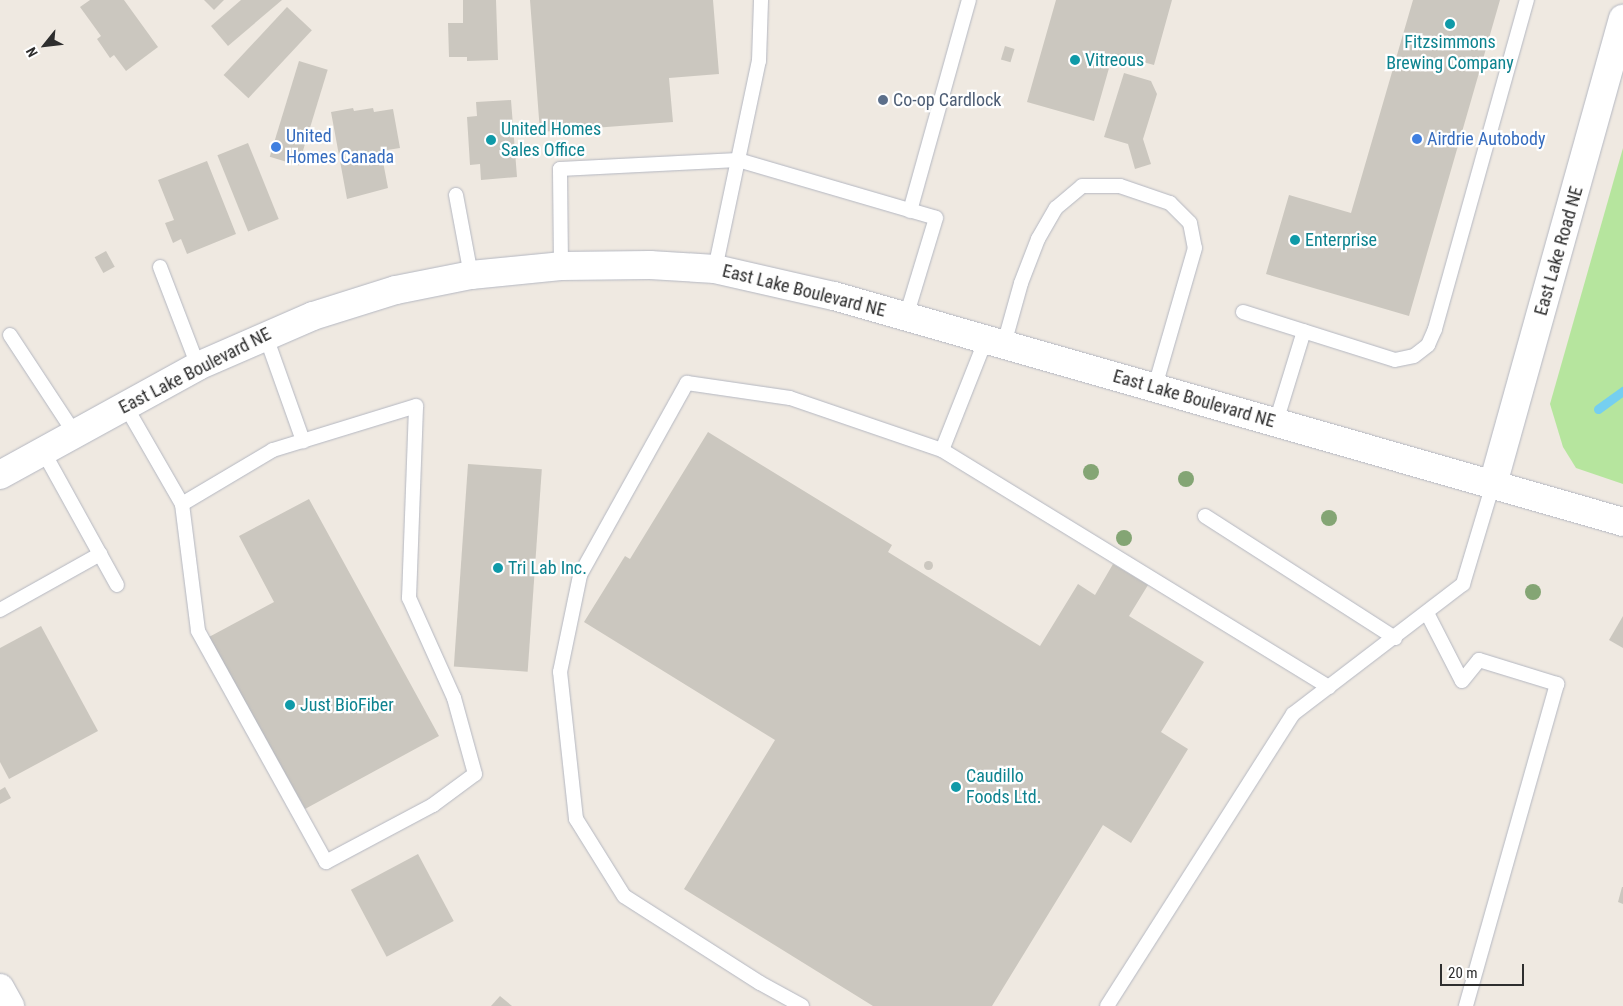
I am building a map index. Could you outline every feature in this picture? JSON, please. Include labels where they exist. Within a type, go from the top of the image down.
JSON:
[{"type":"main road","name":"East Lake Road NE","points":[[1494,484],[1623,19]]},
{"type":"main road","name":"East Lake Boulevard NE","points":[[0,475],[198,366],[266,334],[396,290],[471,274],[561,266],[715,269],[834,296],[1623,522]]},
{"type":"main road","points":[[0,988],[10,1006]]},
{"type":"lane","points":[[715,269],[759,61],[761,0]]},
{"type":"lane","points":[[910,211],[969,0]]},
{"type":"lane","points":[[1244,312],[1395,360],[1414,356],[1428,345],[1435,330],[1527,0]]},
{"type":"lane","points":[[561,266],[560,169],[738,160],[936,218],[906,317]]},
{"type":"lane","points":[[942,450],[995,342],[1038,239],[1056,208],[1082,186],[1120,186],[1170,203],[1190,222],[1195,248],[1155,387]]},
{"type":"lane","points":[[456,195],[471,274]]},
{"type":"lane","points":[[160,267],[198,366]]},
{"type":"lane","points":[[1276,422],[1304,331]]},
{"type":"lane","points":[[266,334],[303,441]]},
{"type":"lane","points":[[10,335],[74,434]]},
{"type":"lane","points":[[802,1006],[760,983],[624,896],[576,819],[560,672],[580,575],[688,383],[790,398],[942,450],[1329,687]]},
{"type":"lane","points":[[126,405],[182,504],[198,631],[326,862],[433,805],[475,774],[454,698],[409,598],[416,406],[273,450],[182,504]]},
{"type":"lane","points":[[42,451],[117,585]]},
{"type":"lane","points":[[1108,1006],[1293,714],[1395,638],[1463,584],[1494,484]]},
{"type":"lane","points":[[1205,516],[1395,638]]},
{"type":"lane","points":[[0,610],[100,554]]},
{"type":"lane","points":[[1427,613],[1462,681],[1479,660],[1557,684],[1466,1006]]},
{"type":"green space","points":[[1623,148],[1623,484],[1576,468],[1563,447],[1550,404]]},
{"type":"building","points":[[90,0],[124,0],[158,47],[126,71],[114,55],[110,58],[97,39],[101,36],[80,7]]},
{"type":"building","points":[[204,0],[224,0],[214,10]]},
{"type":"building","points":[[241,0],[282,0],[228,46],[211,26]]},
{"type":"building","points":[[463,0],[496,0],[498,60],[467,61],[467,57],[449,57],[448,23],[463,23]]},
{"type":"building","points":[[530,0],[713,0],[719,74],[669,78],[673,122],[540,132]]},
{"type":"building","name":"Vitreous","points":[[1056,0],[1172,0],[1154,65],[1113,54],[1094,121],[1027,102]]},
{"type":"building","name":"Airdrie Autobody","points":[[1413,0],[1500,0],[1409,316],[1266,274],[1289,195],[1351,213]]},
{"type":"building","points":[[287,7],[312,30],[248,98],[224,75]]},
{"type":"building","points":[[1005,46],[1015,49],[1010,62],[1001,59]]},
{"type":"building","points":[[299,61],[328,70],[298,165],[270,157]]},
{"type":"building","points":[[1124,73],[1151,81],[1157,94],[1143,139],[1151,164],[1135,169],[1128,144],[1104,137]]},
{"type":"building","name":"United Homes Sales Office","points":[[511,100],[517,177],[481,180],[480,164],[470,165],[467,117],[477,116],[476,102]]},
{"type":"building","points":[[353,108],[354,111],[373,108],[374,112],[393,109],[400,148],[381,151],[388,188],[347,199],[331,112]]},
{"type":"building","points":[[248,143],[279,219],[248,231],[217,155]]},
{"type":"building","points":[[207,161],[236,234],[187,254],[181,239],[173,243],[165,223],[174,220],[158,180]]},
{"type":"building","points":[[106,251],[115,267],[103,273],[95,257]]},
{"type":"building","name":"Caudillo Foods Ltd.","points":[[708,432],[892,545],[888,552],[1040,646],[1078,584],[1095,595],[1113,564],[1148,585],[1129,616],[1204,662],[1161,732],[1188,749],[1131,843],[1103,825],[992,1006],[873,1006],[684,889],[775,740],[584,622],[625,556],[630,559]]},
{"type":"building","name":"Tri Lab Inc.","points":[[468,464],[542,469],[528,672],[454,667]]},
{"type":"building","points":[[309,499],[439,736],[305,809],[209,637],[274,602],[239,536]]},
{"type":"building","points":[[928,560],[933,565],[928,570],[923,565]]},
{"type":"building","points":[[1623,616],[1623,648],[1609,640]]},
{"type":"building","points":[[41,626],[98,731],[9,779],[0,762],[0,648]]},
{"type":"building","points":[[5,787],[11,798],[0,804],[0,790]]},
{"type":"building","points":[[418,854],[454,921],[387,957],[351,890]]},
{"type":"building","points":[[1623,887],[1623,904],[1618,902]]},
{"type":"building","points":[[500,996],[512,1006],[491,1006]]},
{"type":"waterway","points":[[1598,409],[1623,391]]},
{"type":"place","name":"Fitzsimmons Brewing Company","points":[[1450,24]]},
{"type":"place","name":"Vitreous","points":[[1075,60]]},
{"type":"place","name":"Co-op Cardlock","points":[[883,100]]},
{"type":"place","name":"Airdrie Autobody","points":[[1417,139]]},
{"type":"place","name":"United Homes Sales Office","points":[[491,140]]},
{"type":"place","name":"United Homes Canada","points":[[276,147]]},
{"type":"place","name":"Enterprise","points":[[1295,240]]},
{"type":"place","name":"Tri Lab Inc.","points":[[498,568]]},
{"type":"place","name":"Just BioFiber","points":[[290,705]]},
{"type":"place","name":"Caudillo Foods Ltd.","points":[[956,787]]}]
